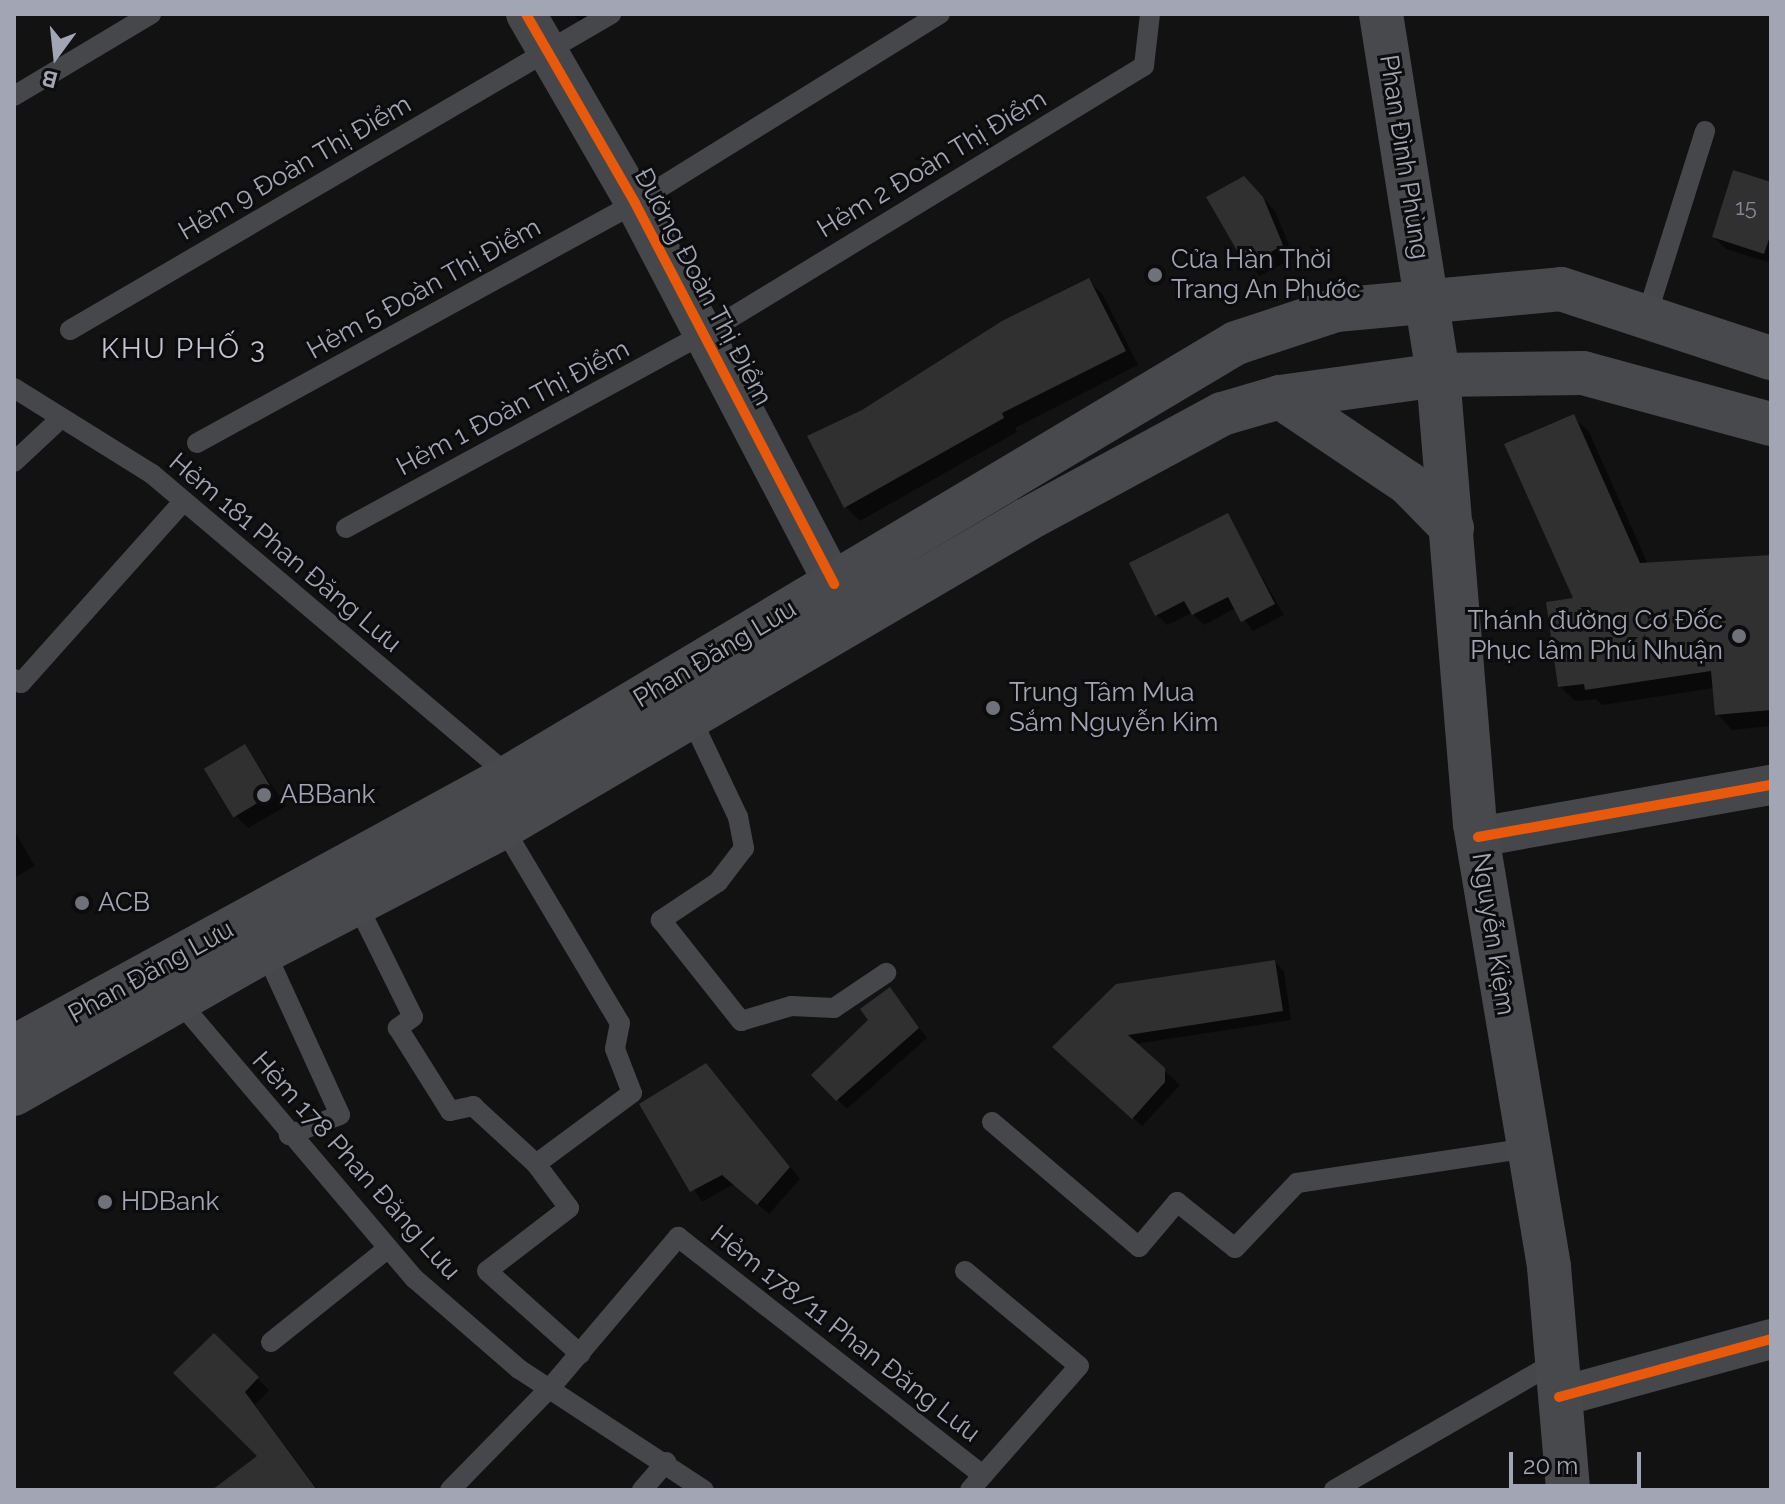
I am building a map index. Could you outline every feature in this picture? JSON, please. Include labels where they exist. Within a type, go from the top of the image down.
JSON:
[{"type":"main road","name":"Phan Đình Phùng","points":[[1381,14],[1438,375]]},
{"type":"main road","name":"Phan Đăng Lưu","points":[[14,1047],[510,776],[1236,343],[1336,310],[1561,289],[1771,358]]},
{"type":"main road","name":"Phan Đăng Lưu","points":[[14,1094],[265,951],[503,827],[1026,520],[1222,414],[1280,397],[1438,375],[1583,373],[1771,424]]},
{"type":"main road","name":"Nguyễn Kiệm","points":[[1438,375],[1478,837],[1549,1267],[1568,1490]]},
{"type":"main road","points":[[1280,397],[1408,483],[1452,528]]},
{"type":"street","name":"Đường Đoàn Thị Điểm","points":[[526,14],[635,203],[834,584]]},
{"type":"street","points":[[1478,837],[1771,785]]},
{"type":"street","points":[[1558,1380],[1771,1339]]},
{"type":"lane","points":[[14,96],[151,14]]},
{"type":"lane","name":"Hẻm 9 Đoàn Thị Điểm","points":[[70,330],[611,14]]},
{"type":"lane","name":"Hẻm 5 Đoàn Thị Điểm","points":[[197,443],[635,203],[940,14]]},
{"type":"lane","name":"Hẻm 2 Đoàn Thị Điểm","points":[[704,334],[1144,66],[1150,14]]},
{"type":"lane","points":[[1647,315],[1705,131]]},
{"type":"lane","name":"Hẻm 1 Đoàn Thị Điểm","points":[[346,528],[704,334]]},
{"type":"lane","name":"Hẻm 181 Phan Đăng Lưu","points":[[14,388],[152,474],[510,776]]},
{"type":"lane","points":[[14,462],[60,419]]},
{"type":"lane","points":[[14,679],[21,683],[184,501]]},
{"type":"lane","points":[[691,718],[738,817],[744,848],[718,882],[661,920],[741,1021],[791,1006],[834,1008],[886,973]]},
{"type":"lane","points":[[503,827],[620,1023],[615,1049],[632,1093],[536,1164]]},
{"type":"lane","points":[[356,902],[413,1017],[398,1028],[450,1111],[473,1106],[536,1164],[569,1208],[487,1271],[580,1354]]},
{"type":"lane","points":[[265,951],[340,1115],[289,1135]]},
{"type":"lane","name":"Hẻm 178 Phan Đăng Lưu","points":[[178,1000],[289,1135],[415,1279],[519,1369],[666,1462],[704,1490]]},
{"type":"lane","points":[[992,1122],[1139,1247],[1177,1202],[1235,1248],[1297,1183],[1529,1148]]},
{"type":"lane","name":"Hẻm 178/11 Phan Đăng Lưu","points":[[450,1490],[551,1387],[678,1237],[976,1482]]},
{"type":"lane","points":[[271,1342],[387,1249]]},
{"type":"lane","points":[[965,1271],[1079,1366],[976,1482]]},
{"type":"lane","points":[[1334,1490],[1558,1380]]},
{"type":"lane","points":[[642,1490],[666,1462]]},
{"type":"building","points":[[1733,170],[1771,182],[1771,233],[1764,254],[1712,237]]},
{"type":"building","points":[[1244,176],[1263,197],[1283,245],[1246,266],[1206,197]]},
{"type":"building","points":[[1089,278],[1126,351],[1002,413],[1004,418],[844,508],[807,436],[862,410],[1002,321]]},
{"type":"building","points":[[1574,414],[1640,563],[1771,555],[1771,710],[1715,715],[1711,671],[1585,690],[1584,684],[1558,687],[1546,602],[1573,598],[1504,444]]},
{"type":"building","points":[[1228,513],[1275,604],[1241,622],[1228,597],[1192,615],[1184,601],[1155,616],[1129,563]]},
{"type":"building","points":[[245,744],[274,793],[233,818],[204,769]]},
{"type":"building","points":[[1275,960],[1283,1011],[1128,1035],[1165,1068],[1165,1082],[1132,1119],[1052,1047],[1116,984]]},
{"type":"building","points":[[890,987],[919,1028],[836,1101],[811,1075],[868,1020],[860,1009]]},
{"type":"building","points":[[706,1063],[790,1167],[757,1205],[722,1175],[690,1192],[639,1104]]},
{"type":"building","points":[[214,1333],[259,1377],[245,1392],[317,1490],[212,1490],[257,1456],[173,1373]]},
{"type":"cycle path","points":[[526,14],[635,203],[834,584]]},
{"type":"cycle path","points":[[1478,837],[1771,785]]},
{"type":"cycle path","points":[[1559,1397],[1771,1339]]},
{"type":"place","name":"Cửa Hàn Thời Trang An Phước","points":[[1155,275]]},
{"type":"place","name":"Thánh đường Cơ Đốc Phục lâm Phú Nhuận","points":[[1739,636]]},
{"type":"place","name":"Trung Tâm Mua Sắm Nguyễn Kim","points":[[993,708]]},
{"type":"place","name":"ABBank","points":[[264,795]]},
{"type":"place","name":"ACB","points":[[82,903]]},
{"type":"place","name":"HDBank","points":[[105,1202]]},
{"type":"district","name":"KHU PHỐ 3","points":[[184,349]]}]
